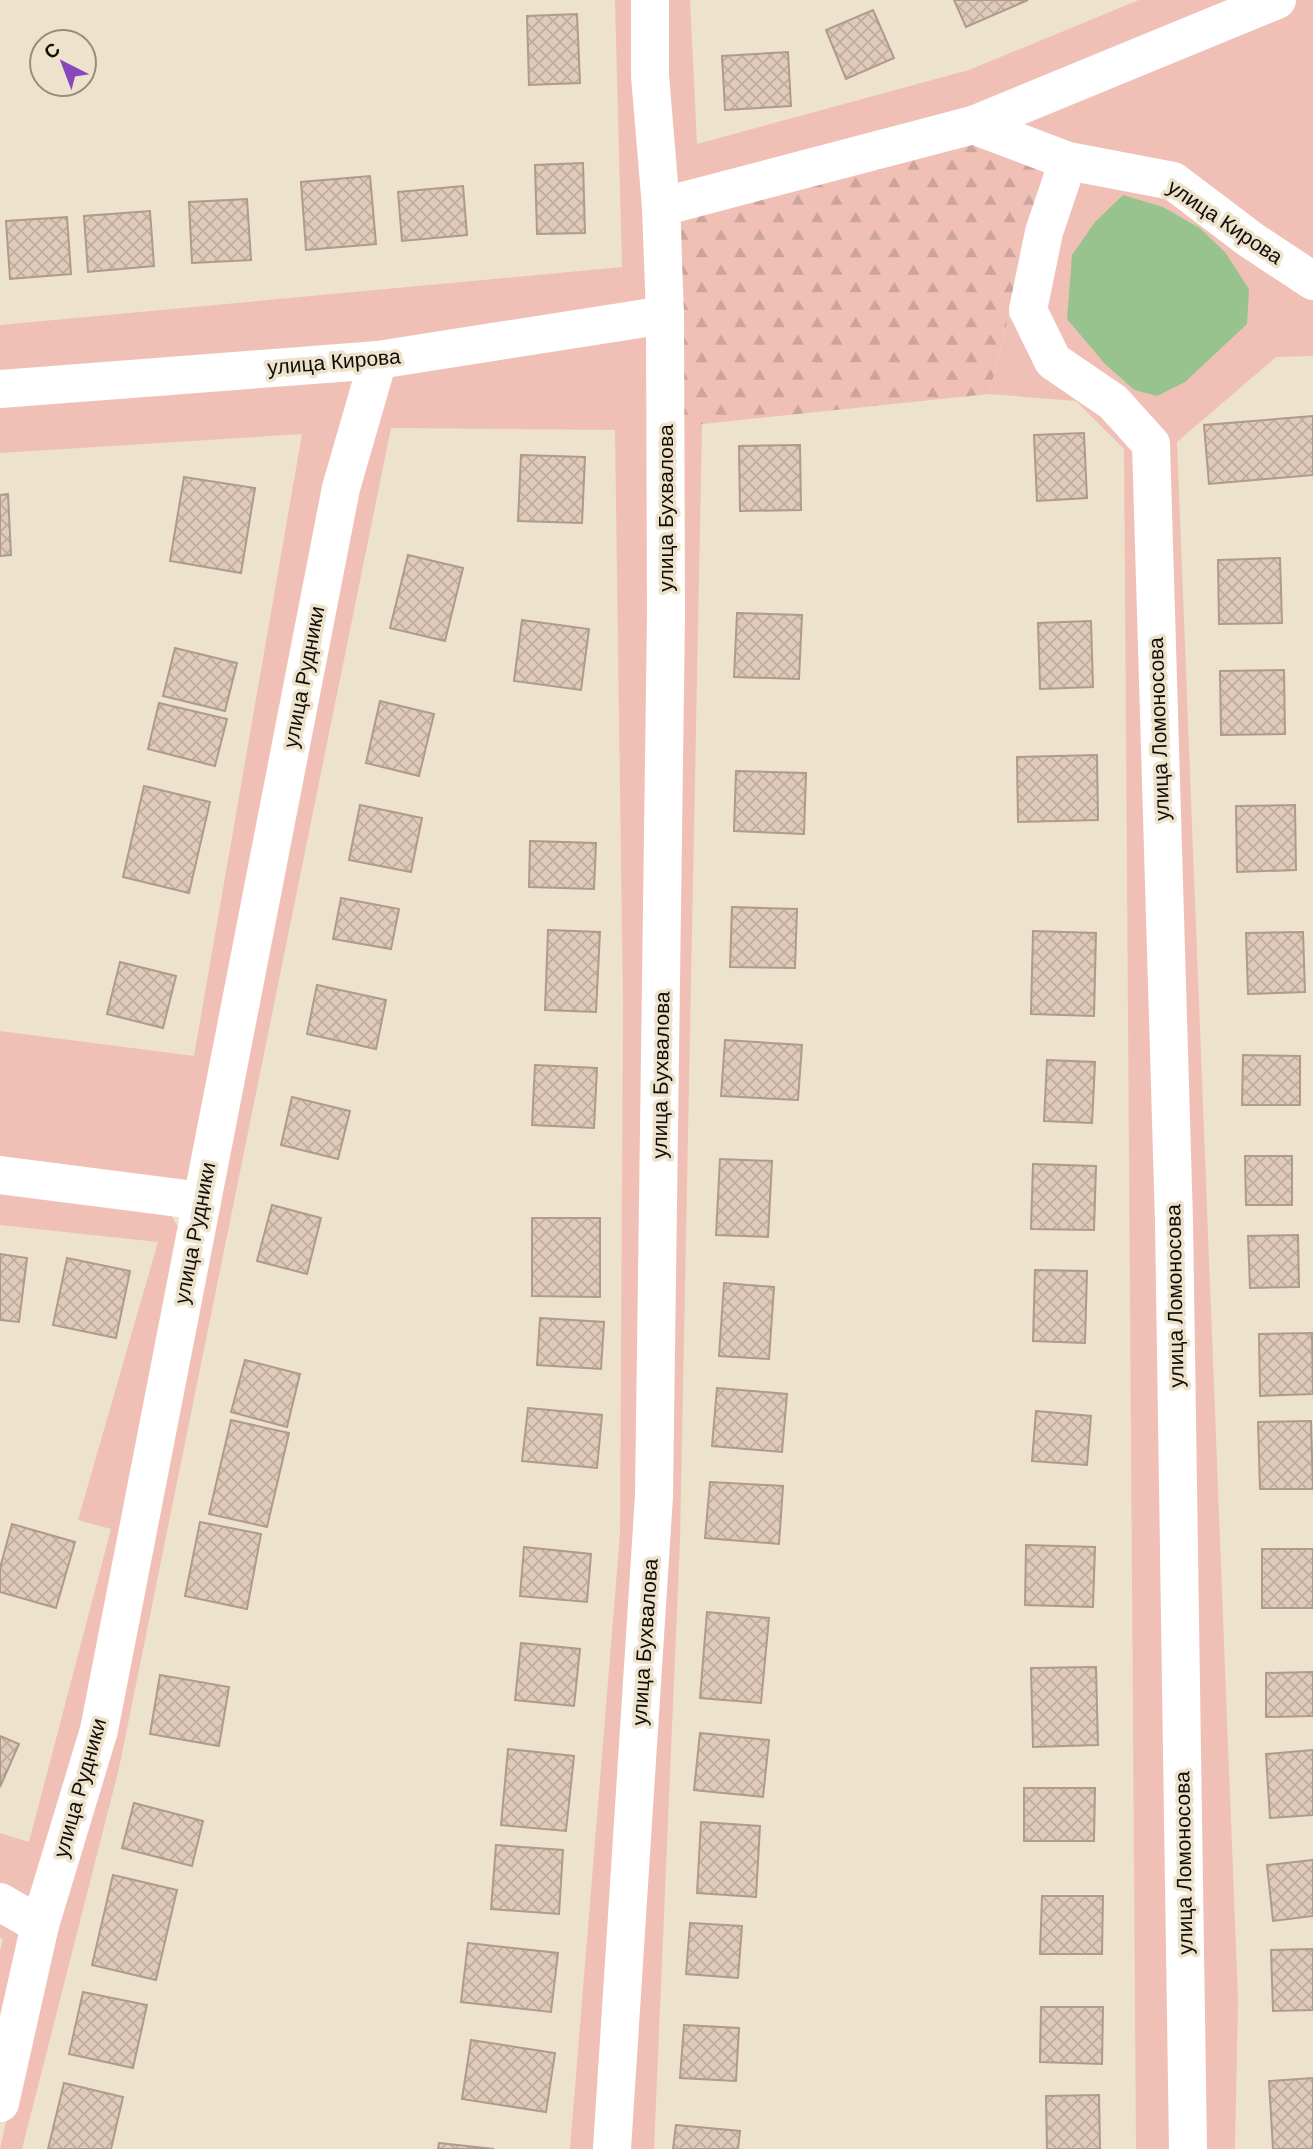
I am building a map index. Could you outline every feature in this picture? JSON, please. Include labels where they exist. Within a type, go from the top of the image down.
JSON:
[{"type":"street","name":"улица Бухвалова","points":[[612,2149],[654,1496],[666,628],[665,316],[661,207],[650,76],[650,0]]},
{"type":"street","points":[[661,207],[973,125],[1277,0]]},
{"type":"street","name":"улица Кирова","points":[[973,125],[1068,161],[1173,181],[1251,240],[1313,281]]},
{"type":"street","name":"улица Ломоносова","points":[[1068,161],[1044,232],[1028,310],[1053,361],[1113,402],[1151,444],[1175,1234],[1188,2149]]},
{"type":"street","name":"улица Кирова","points":[[0,389],[378,360],[665,316]]},
{"type":"street","name":"улица Рудники","points":[[0,2103],[40,1925],[99,1730],[341,488],[378,360]]},
{"type":"street","points":[[0,1175],[202,1201]]},
{"type":"street","points":[[0,1902],[40,1925]]},
{"type":"green space","points":[[615,0],[636,0],[654,307],[378,350],[0,379],[0,325],[622,267]]},
{"type":"green space","points":[[663,0],[690,0],[697,144],[969,70],[1139,0],[1243,0],[968,111],[678,192]]},
{"type":"green space","points":[[1297,0],[1313,0],[1313,270],[1078,147],[1009,120]]},
{"type":"green space","points":[[969,137],[1046,169],[989,394],[684,426],[681,215]]},
{"type":"green space","points":[[1074,175],[1174,192],[1313,289],[1313,356],[1276,357],[1177,442],[1238,2000],[1235,2149],[1197,2149],[1162,448],[1060,354],[1036,309]],"holes":[[[1163,207],[1200,228],[1225,252],[1246,325],[1157,396],[1134,390],[1105,364]]]},
{"type":"green space","points":[[1009,316],[1047,366],[1144,450],[1176,2149],[1136,2149],[1124,449],[1076,401],[989,394]]},
{"type":"green space","points":[[653,327],[635,1542],[599,2149],[570,2149],[620,1534],[623,1005],[615,430],[391,428],[119,1768],[22,2149],[0,2149],[210,1202],[385,371]]},
{"type":"green space","points":[[364,374],[192,1185],[0,1166],[0,1031],[194,1056],[302,434],[0,453],[0,400]]},
{"type":"green space","points":[[702,424],[680,1539],[654,2149],[626,2149],[684,426]]},
{"type":"green space","points":[[0,1187],[171,1214],[181,1233],[89,1730],[33,1901],[0,1888],[0,1833],[29,1842],[111,1529],[78,1520],[158,1242],[0,1225]]},
{"type":"green space","points":[[0,1913],[26,1934],[0,2047],[0,1951],[3,1939],[0,1937]]},
{"type":"shaded area","points":[[1123,195],[1163,207],[1200,228],[1225,252],[1249,289],[1247,324],[1185,382],[1157,396],[1134,390],[1105,364],[1067,319],[1072,255],[1095,222]]},
{"type":"building","points":[[954,0],[1028,0],[966,27]]},
{"type":"building","points":[[873,10],[894,58],[846,79],[826,30]]},
{"type":"building","points":[[577,14],[580,83],[529,85],[527,16]]},
{"type":"building","points":[[788,52],[791,106],[725,110],[722,56]]},
{"type":"building","points":[[583,163],[585,233],[537,234],[535,165]]},
{"type":"building","points":[[370,176],[376,244],[306,250],[301,182]]},
{"type":"building","points":[[463,186],[467,235],[402,241],[398,192]]},
{"type":"building","points":[[247,199],[251,260],[192,263],[189,202]]},
{"type":"building","points":[[150,211],[154,266],[88,272],[84,216]]},
{"type":"building","points":[[67,217],[71,274],[10,279],[6,221]]},
{"type":"building","points":[[1313,416],[1313,475],[1209,484],[1204,425]]},
{"type":"building","points":[[1084,433],[1087,498],[1037,501],[1034,435]]},
{"type":"building","points":[[800,445],[801,510],[740,511],[739,446]]},
{"type":"building","points":[[521,455],[585,457],[582,523],[518,521]]},
{"type":"building","points":[[184,477],[255,488],[241,573],[170,561]]},
{"type":"building","points":[[8,494],[11,555],[0,556],[0,495]]},
{"type":"building","points":[[408,555],[463,568],[445,641],[390,628]]},
{"type":"building","points":[[1280,558],[1282,623],[1219,624],[1218,560]]},
{"type":"building","points":[[737,613],[802,615],[799,679],[734,677]]},
{"type":"building","points":[[522,620],[589,629],[581,690],[514,681]]},
{"type":"building","points":[[1091,621],[1093,687],[1040,689],[1038,623]]},
{"type":"building","points":[[175,648],[237,663],[225,711],[163,696]]},
{"type":"building","points":[[1284,670],[1285,734],[1221,735],[1220,671]]},
{"type":"building","points":[[380,701],[434,714],[419,776],[366,763]]},
{"type":"building","points":[[159,703],[227,719],[215,766],[148,749]]},
{"type":"building","points":[[1097,755],[1098,820],[1018,822],[1017,757]]},
{"type":"building","points":[[736,771],[806,773],[804,834],[734,831]]},
{"type":"building","points":[[144,786],[210,802],[189,893],[123,877]]},
{"type":"building","points":[[360,805],[422,818],[411,872],[349,860]]},
{"type":"building","points":[[1295,805],[1296,870],[1237,872],[1236,806]]},
{"type":"building","points":[[530,841],[596,843],[594,889],[529,887]]},
{"type":"building","points":[[341,898],[399,909],[391,949],[333,939]]},
{"type":"building","points":[[732,907],[797,909],[795,968],[730,967]]},
{"type":"building","points":[[548,930],[600,932],[596,1012],[545,1010]]},
{"type":"building","points":[[1033,931],[1096,933],[1094,1016],[1031,1014]]},
{"type":"building","points":[[1303,932],[1305,992],[1248,994],[1246,933]]},
{"type":"building","points":[[120,962],[176,976],[163,1028],[107,1014]]},
{"type":"building","points":[[317,985],[386,1000],[376,1049],[307,1034]]},
{"type":"building","points":[[725,1040],[802,1045],[798,1100],[721,1096]]},
{"type":"building","points":[[1243,1055],[1300,1056],[1300,1105],[1242,1105]]},
{"type":"building","points":[[1047,1060],[1095,1062],[1092,1123],[1044,1121]]},
{"type":"building","points":[[535,1065],[597,1068],[594,1128],[532,1125]]},
{"type":"building","points":[[292,1097],[350,1111],[338,1159],[281,1145]]},
{"type":"building","points":[[1245,1156],[1292,1156],[1292,1205],[1246,1205]]},
{"type":"building","points":[[720,1159],[772,1161],[768,1237],[716,1235]]},
{"type":"building","points":[[1033,1164],[1096,1166],[1094,1230],[1031,1229]]},
{"type":"building","points":[[272,1205],[321,1218],[307,1274],[257,1261]]},
{"type":"building","points":[[532,1218],[600,1218],[600,1297],[532,1296]]},
{"type":"building","points":[[1298,1235],[1299,1287],[1250,1288],[1248,1236]]},
{"type":"building","points":[[0,1254],[27,1258],[19,1322],[0,1320]]},
{"type":"building","points":[[67,1258],[130,1271],[116,1338],[53,1325]]},
{"type":"building","points":[[1035,1270],[1087,1271],[1085,1343],[1033,1341]]},
{"type":"building","points":[[724,1283],[774,1287],[769,1359],[719,1356]]},
{"type":"building","points":[[540,1318],[604,1322],[601,1369],[537,1365]]},
{"type":"building","points":[[1312,1333],[1313,1394],[1260,1396],[1259,1334]]},
{"type":"building","points":[[245,1360],[300,1374],[287,1427],[231,1412]]},
{"type":"building","points":[[717,1388],[787,1394],[782,1452],[712,1446]]},
{"type":"building","points":[[528,1408],[602,1415],[597,1468],[522,1461]]},
{"type":"building","points":[[1036,1411],[1091,1416],[1087,1465],[1032,1461]]},
{"type":"building","points":[[231,1420],[289,1433],[267,1527],[209,1514]]},
{"type":"building","points":[[1311,1421],[1313,1489],[1260,1489],[1258,1422]]},
{"type":"building","points":[[710,1482],[783,1486],[779,1544],[705,1538]]},
{"type":"building","points":[[200,1522],[261,1534],[247,1609],[185,1596]]},
{"type":"building","points":[[12,1524],[75,1542],[56,1608],[0,1592],[0,1568]]},
{"type":"building","points":[[1026,1545],[1095,1547],[1093,1607],[1025,1605]]},
{"type":"building","points":[[524,1547],[591,1554],[587,1602],[520,1596]]},
{"type":"building","points":[[1262,1549],[1313,1549],[1313,1608],[1262,1608]]},
{"type":"building","points":[[707,1612],[769,1618],[761,1703],[700,1698]]},
{"type":"building","points":[[521,1643],[580,1649],[574,1706],[515,1700]]},
{"type":"building","points":[[1096,1667],[1098,1745],[1033,1747],[1031,1668]]},
{"type":"building","points":[[1313,1672],[1313,1716],[1266,1717],[1266,1673]]},
{"type":"building","points":[[160,1675],[229,1687],[219,1746],[150,1734]]},
{"type":"building","points":[[700,1733],[769,1740],[763,1797],[694,1790]]},
{"type":"building","points":[[0,1736],[19,1744],[0,1787]]},
{"type":"building","points":[[508,1749],[574,1756],[566,1831],[501,1825]]},
{"type":"building","points":[[1313,1750],[1313,1815],[1270,1818],[1266,1754]]},
{"type":"building","points":[[1024,1788],[1095,1788],[1094,1841],[1024,1841]]},
{"type":"building","points":[[134,1803],[203,1821],[192,1866],[122,1848]]},
{"type":"building","points":[[701,1822],[760,1826],[756,1897],[697,1893]]},
{"type":"building","points":[[496,1845],[563,1850],[559,1914],[491,1909]]},
{"type":"building","points":[[1313,1860],[1313,1916],[1273,1921],[1267,1865]]},
{"type":"building","points":[[113,1875],[177,1890],[156,1980],[92,1965]]},
{"type":"building","points":[[1042,1896],[1103,1896],[1102,1954],[1040,1954]]},
{"type":"building","points":[[690,1923],[742,1926],[738,1978],[686,1974]]},
{"type":"building","points":[[468,1943],[558,1953],[551,2012],[461,2002]]},
{"type":"building","points":[[1313,1949],[1313,2010],[1273,2011],[1271,1950]]},
{"type":"building","points":[[83,1992],[147,2005],[133,2068],[69,2054]]},
{"type":"building","points":[[1041,2007],[1103,2007],[1102,2064],[1040,2062]]},
{"type":"building","points":[[684,2025],[739,2028],[736,2081],[680,2078]]},
{"type":"building","points":[[471,2040],[555,2053],[546,2112],[462,2099]]},
{"type":"building","points":[[1313,2078],[1313,2149],[1273,2149],[1269,2081]]},
{"type":"building","points":[[64,2083],[123,2097],[111,2149],[48,2149]]},
{"type":"building","points":[[1099,2095],[1100,2149],[1047,2149],[1046,2096]]},
{"type":"building","points":[[676,2125],[740,2131],[738,2149],[673,2149]]},
{"type":"building","points":[[439,2143],[494,2149],[438,2149]]}]
